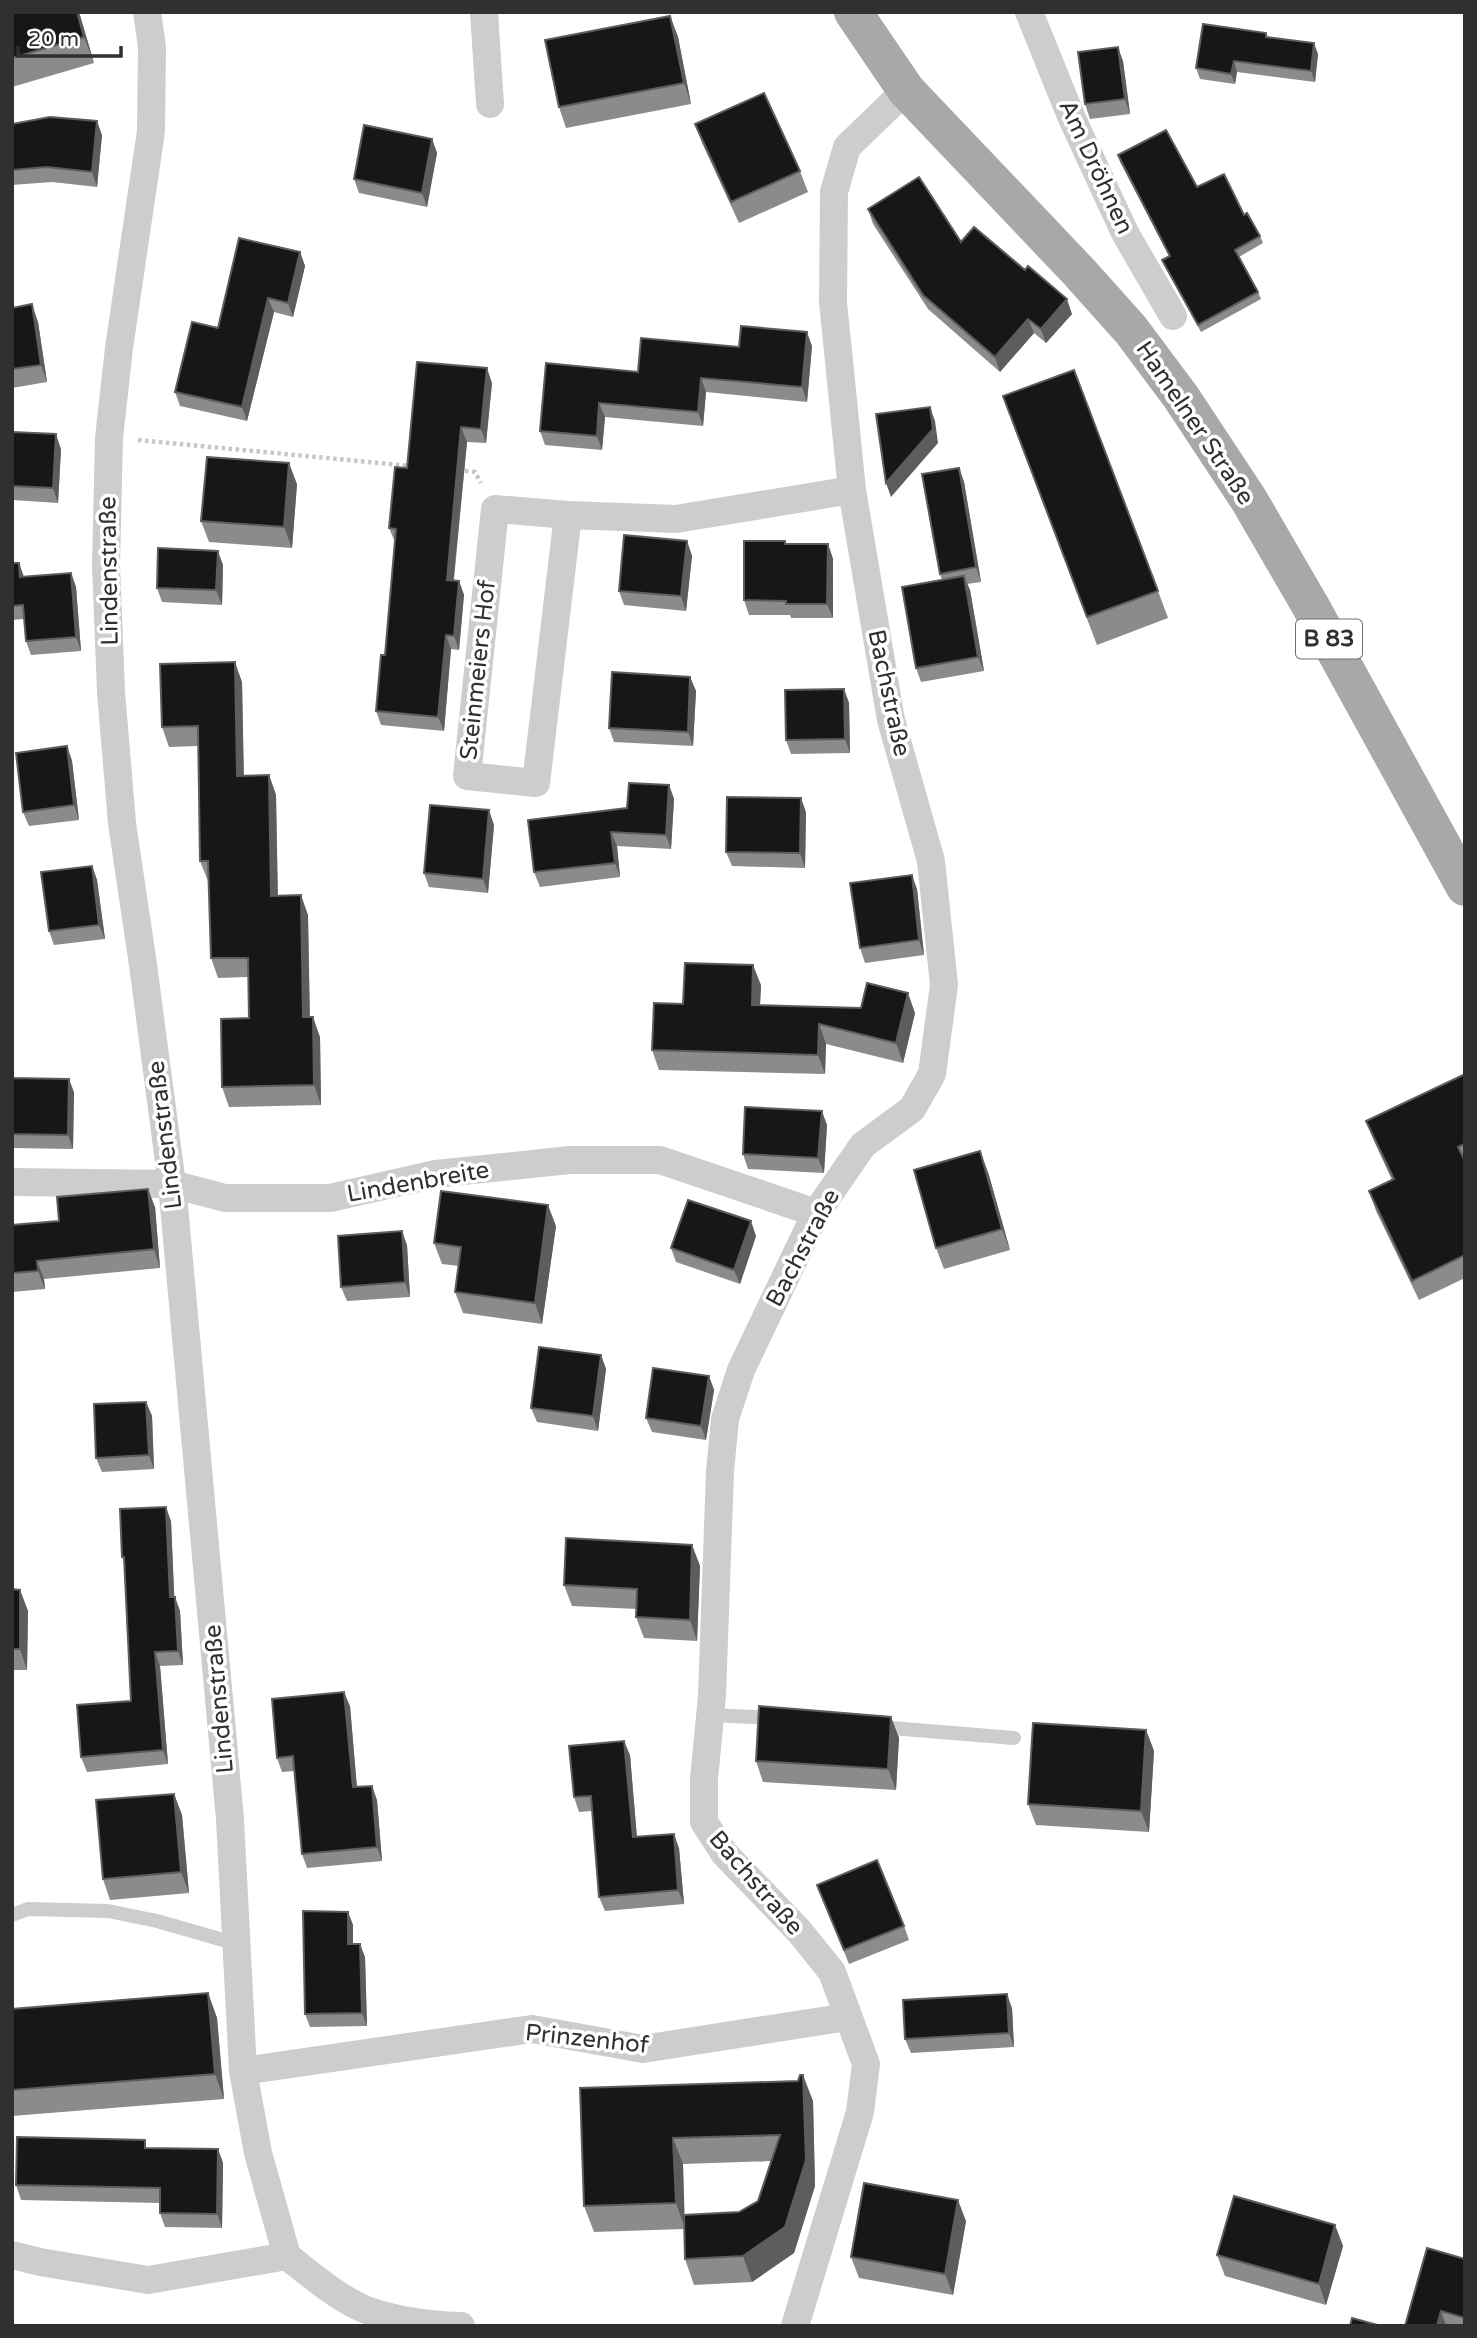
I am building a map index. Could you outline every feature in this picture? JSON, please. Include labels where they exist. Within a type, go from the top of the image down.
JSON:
[{"type":"main road","name":"Hamelner Straße","points":[[853,12],[906,90],[1080,273],[1131,330],[1181,397],[1248,499],[1310,605],[1465,887]]},
{"type":"street","name":"Lindenstraße","points":[[147,12],[152,47],[151,131],[119,348],[109,438],[106,565],[111,692],[122,823],[172,1184],[230,1819],[243,2071],[258,2153],[287,2256]]},
{"type":"street","points":[[484,12],[490,104]]},
{"type":"street","name":"Am Dröhnen","points":[[1029,12],[1071,116],[1125,233],[1173,316]]},
{"type":"street","name":"Bachstraße","points":[[795,2326],[860,2112],[866,2064],[832,1972],[799,1931],[724,1853],[704,1822],[704,1779],[710,1715],[720,1471],[725,1419],[741,1370],[816,1213],[863,1145],[912,1108],[932,1074],[944,985],[931,861],[891,719],[852,490],[833,302],[834,192],[847,148],[906,90]]},
{"type":"street","points":[[495,509],[568,516],[676,519],[852,490]]},
{"type":"street","name":"Steinmeiers Hof","points":[[495,509],[467,776],[536,783],[568,516]]},
{"type":"street","name":"Lindenbreite","points":[[12,1182],[172,1184],[225,1198],[330,1198],[436,1174],[570,1160],[660,1160],[816,1213]]},
{"type":"street","name":"Prinzenhof","points":[[243,2071],[532,2029],[643,2049],[847,2017]]},
{"type":"street","points":[[12,2255],[148,2280],[287,2256],[318,2282],[368,2310],[427,2325],[461,2326]]},
{"type":"lane","points":[[710,1715],[791,1719]]},
{"type":"lane","points":[[861,1725],[1014,1738]]},
{"type":"lane","points":[[12,1915],[28,1909],[108,1911],[157,1921],[237,1944]]},
{"type":"path","points":[[109,438],[421,467]]},
{"type":"path","points":[[447,469],[475,472],[495,509]]},
{"type":"building","points":[[12,12],[77,12],[84,37],[12,58]]},
{"type":"building","points":[[670,16],[684,83],[559,107],[545,40]]},
{"type":"building","points":[[1203,24],[1266,33],[1266,37],[1314,43],[1311,71],[1234,61],[1231,74],[1196,68]]},
{"type":"building","points":[[1118,47],[1125,99],[1085,104],[1078,52]]},
{"type":"building","points":[[764,93],[800,171],[731,202],[695,124]]},
{"type":"building","points":[[50,117],[97,121],[92,172],[47,167],[12,170],[12,124]]},
{"type":"building","points":[[364,125],[432,139],[422,193],[354,179]]},
{"type":"building","points":[[1166,130],[1197,187],[1224,174],[1244,215],[1247,213],[1260,236],[1235,250],[1258,292],[1198,325],[1162,260],[1170,256],[1118,155]]},
{"type":"building","points":[[919,177],[961,242],[974,227],[1025,270],[1028,266],[1067,299],[1041,329],[1028,319],[995,357],[923,295],[868,209]]},
{"type":"building","points":[[239,238],[300,252],[288,303],[268,298],[242,407],[175,392],[192,322],[218,328]]},
{"type":"building","points":[[32,304],[41,365],[12,369],[12,308]]},
{"type":"building","points":[[741,326],[807,332],[802,387],[701,378],[698,412],[599,403],[597,436],[540,431],[546,363],[638,372],[641,338],[739,347]]},
{"type":"building","points":[[417,362],[487,368],[481,429],[461,427],[447,580],[459,581],[454,636],[446,635],[438,717],[376,711],[381,655],[385,655],[396,529],[389,528],[395,467],[407,468]]},
{"type":"building","points":[[1074,370],[1158,591],[1087,617],[1003,396]]},
{"type":"building","points":[[930,407],[933,429],[886,483],[876,414]]},
{"type":"building","points":[[12,432],[56,434],[53,488],[12,486]]},
{"type":"building","points":[[207,457],[289,463],[284,527],[201,521]]},
{"type":"building","points":[[959,468],[976,567],[940,574],[922,474]]},
{"type":"building","points":[[624,535],[687,541],[681,596],[619,591]]},
{"type":"building","points":[[744,541],[828,544],[827,604],[744,600]]},
{"type":"building","points":[[158,548],[218,551],[216,590],[157,588]]},
{"type":"building","points":[[12,563],[19,563],[20,577],[71,573],[76,637],[26,641],[23,605],[12,606]]},
{"type":"building","points":[[964,576],[978,657],[916,668],[902,587]]},
{"type":"building","points":[[235,662],[237,776],[269,775],[271,896],[301,895],[303,1017],[313,1017],[314,1085],[222,1087],[221,1019],[249,1018],[248,958],[211,958],[208,861],[200,861],[198,726],[162,727],[160,664]]},
{"type":"building","points":[[612,672],[690,677],[688,732],[609,728]]},
{"type":"building","points":[[844,689],[845,739],[786,740],[785,690]]},
{"type":"building","points":[[67,746],[74,805],[23,812],[16,753]]},
{"type":"building","points":[[629,783],[669,785],[666,835],[611,832],[615,863],[534,872],[528,820],[627,808]]},
{"type":"building","points":[[727,797],[801,798],[800,853],[726,852]]},
{"type":"building","points":[[430,805],[489,810],[483,879],[424,873]]},
{"type":"building","points":[[92,866],[99,925],[49,931],[41,872]]},
{"type":"building","points":[[912,875],[919,940],[860,948],[850,883]]},
{"type":"building","points":[[685,963],[753,965],[752,1005],[861,1008],[867,983],[908,993],[896,1043],[819,1024],[818,1055],[652,1050],[654,1003],[683,1004]]},
{"type":"building","points":[[1465,1074],[1465,1144],[1458,1147],[1465,1161],[1465,1255],[1412,1281],[1369,1191],[1394,1179],[1366,1121]]},
{"type":"building","points":[[12,1078],[69,1079],[68,1135],[12,1134]]},
{"type":"building","points":[[745,1107],[822,1111],[818,1158],[743,1154]]},
{"type":"building","points":[[980,1151],[1002,1229],[936,1248],[914,1170]]},
{"type":"building","points":[[148,1189],[154,1249],[37,1261],[38,1271],[12,1273],[12,1225],[59,1221],[57,1197]]},
{"type":"building","points":[[441,1191],[548,1205],[535,1303],[455,1292],[461,1247],[434,1243]]},
{"type":"building","points":[[688,1200],[751,1221],[734,1270],[671,1248]]},
{"type":"building","points":[[402,1231],[405,1282],[341,1287],[338,1236]]},
{"type":"building","points":[[539,1347],[601,1355],[593,1416],[531,1408]]},
{"type":"building","points":[[653,1368],[709,1376],[701,1426],[646,1418]]},
{"type":"building","points":[[146,1402],[149,1455],[96,1458],[94,1404]]},
{"type":"building","points":[[166,1507],[170,1597],[175,1597],[178,1651],[155,1652],[163,1750],[81,1757],[77,1705],[131,1701],[120,1509]]},
{"type":"building","points":[[566,1538],[692,1545],[690,1620],[636,1617],[637,1589],[564,1585]]},
{"type":"building","points":[[12,1589],[20,1590],[20,1649],[12,1649]]},
{"type":"building","points":[[344,1692],[353,1787],[372,1786],[377,1847],[302,1854],[293,1756],[277,1758],[272,1699]]},
{"type":"building","points":[[759,1706],[891,1717],[888,1769],[756,1761]]},
{"type":"building","points":[[1033,1723],[1146,1730],[1141,1811],[1028,1804]]},
{"type":"building","points":[[624,1741],[633,1837],[674,1834],[678,1890],[599,1897],[591,1796],[574,1797],[569,1746]]},
{"type":"building","points":[[174,1794],[181,1872],[103,1879],[96,1800]]},
{"type":"building","points":[[877,1860],[904,1926],[844,1950],[817,1885]]},
{"type":"building","points":[[303,1911],[348,1912],[348,1944],[360,1944],[362,2013],[305,2014]]},
{"type":"building","points":[[208,1993],[215,2074],[12,2090],[12,2009]]},
{"type":"building","points":[[1007,1994],[1009,2033],[905,2039],[903,2000]]},
{"type":"building","points":[[800,2075],[803,2075],[806,2160],[785,2227],[743,2256],[685,2259],[684,2215],[739,2212],[758,2201],[780,2135],[673,2138],[676,2203],[584,2206],[580,2088],[798,2081]]},
{"type":"building","points":[[17,2137],[145,2140],[145,2148],[218,2149],[217,2214],[160,2213],[160,2188],[16,2185]]},
{"type":"building","points":[[864,2183],[958,2200],[945,2274],[851,2257]]},
{"type":"building","points":[[1234,2196],[1335,2225],[1319,2284],[1217,2255]]},
{"type":"building","points":[[1427,2248],[1465,2259],[1465,2318],[1441,2311],[1437,2326],[1405,2326]]},
{"type":"building","points":[[1352,2318],[1381,2326],[1350,2326]]}]
